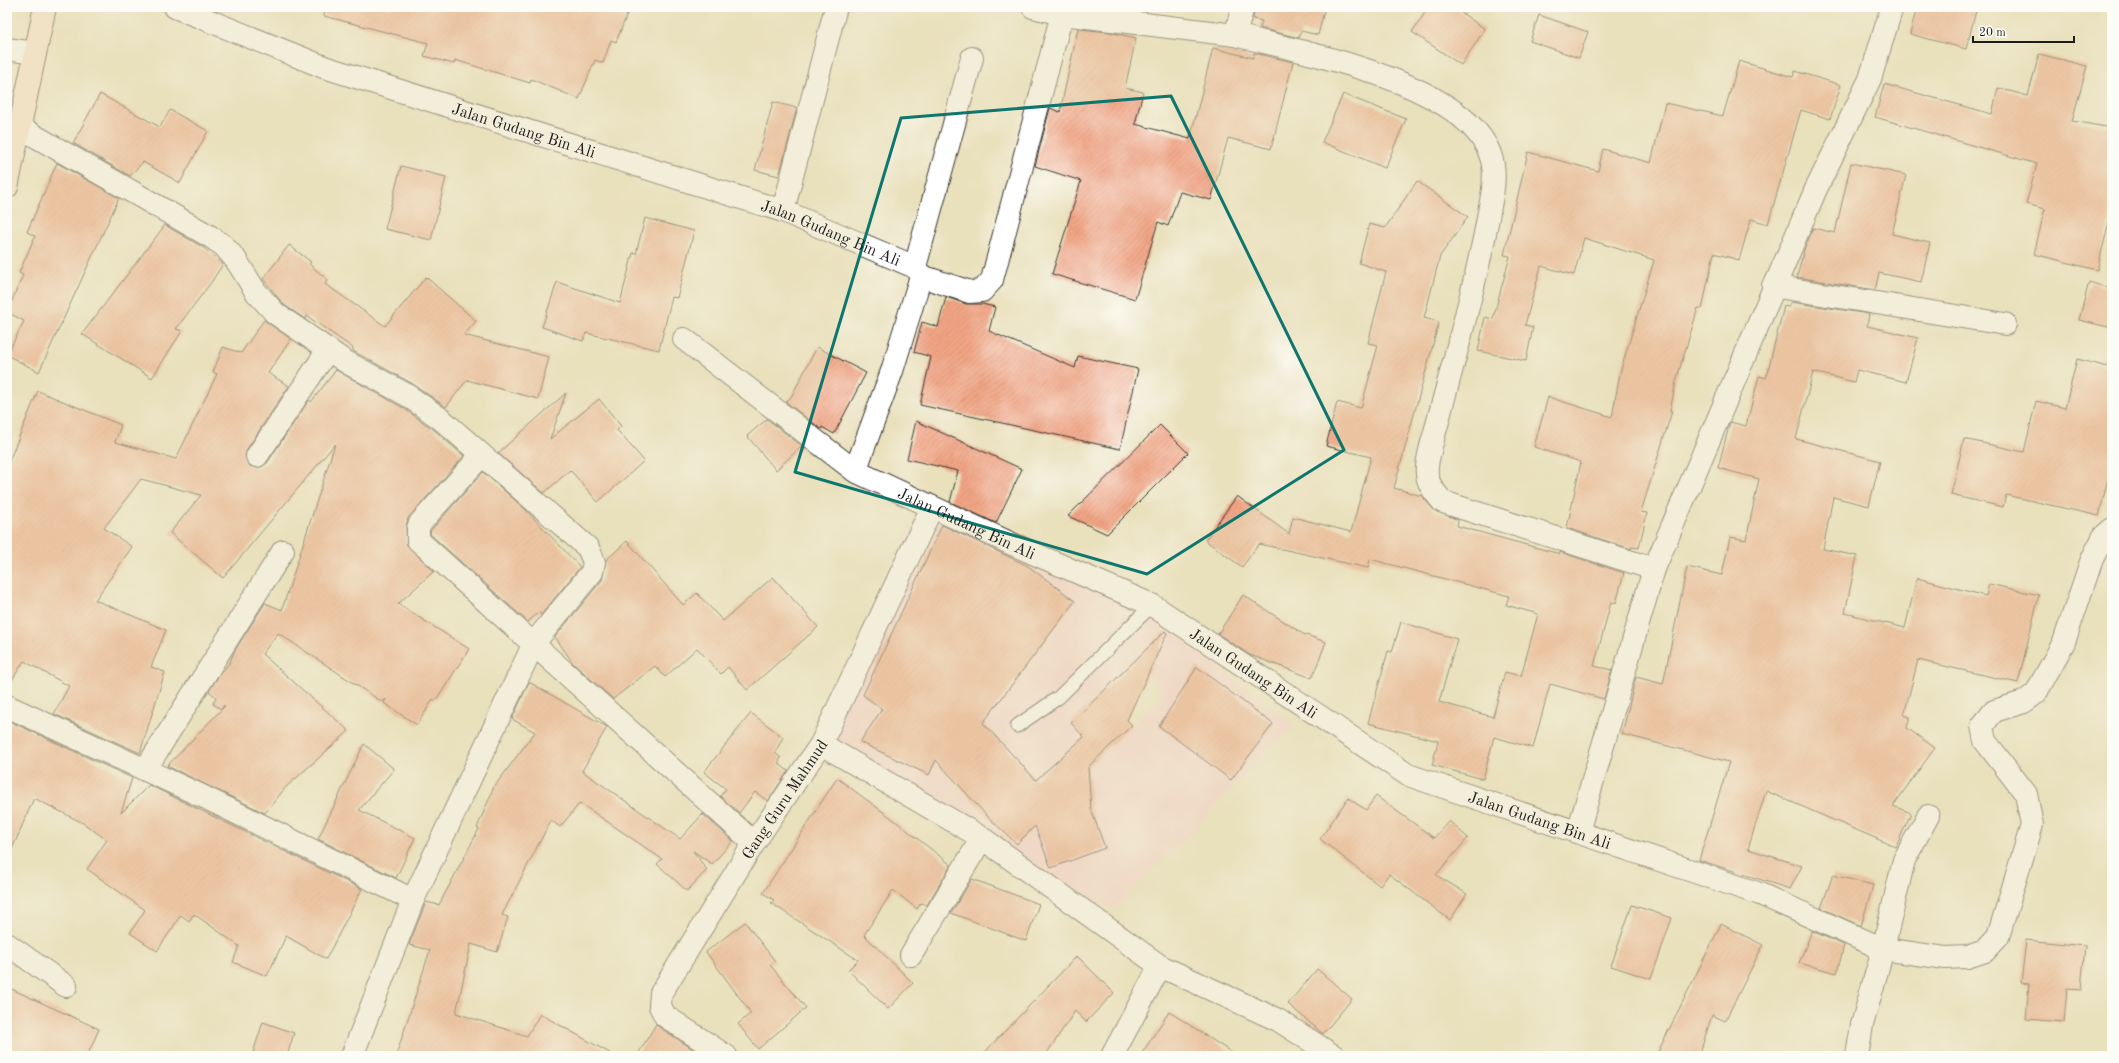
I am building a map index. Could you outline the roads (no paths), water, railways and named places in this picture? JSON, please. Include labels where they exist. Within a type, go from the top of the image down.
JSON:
[{"type":"street","points":[[7,187],[21,128],[45,7]]},
{"type":"street","name":"Jalan Gudang Bin Ali","points":[[175,7],[324,67],[783,211],[918,272],[970,292],[982,291],[992,280],[1062,14]]},
{"type":"street","points":[[783,211],[836,7]]},
{"type":"street","points":[[1033,7],[1062,14],[1235,35],[1368,70],[1414,88],[1447,104],[1476,132],[1487,146],[1493,164],[1494,184],[1482,250],[1433,438],[1426,473],[1430,485],[1443,502],[1654,569]]},
{"type":"street","points":[[1235,35],[1243,7]]},
{"type":"street","points":[[1578,832],[1654,569],[1773,286],[1816,189],[1870,79],[1892,7]]},
{"type":"street","points":[[7,49],[35,53]]},
{"type":"street","points":[[855,472],[892,371],[972,58]]},
{"type":"street","points":[[21,128],[211,237],[224,246],[236,260],[265,304],[276,314],[328,350],[407,395],[441,419],[481,456],[588,548],[594,562],[588,579],[534,643],[413,900],[352,1056]]},
{"type":"street","points":[[1773,286],[2005,324]]},
{"type":"street","name":"Jalan Gudang Bin Ali","points":[[684,339],[855,472],[1152,605],[1408,775],[1760,894],[1883,949],[1945,958],[1967,957],[1985,951],[1998,937],[2032,825],[2026,794],[1985,741],[1982,726],[1994,711],[2024,702],[2036,693],[2064,642],[2092,559],[2104,536],[2112,528]]},
{"type":"street","points":[[258,456],[328,350]]},
{"type":"street","points":[[481,456],[420,523],[418,528],[418,540],[754,843]]},
{"type":"street","name":"Gang Guru Mahmud","points":[[726,1056],[661,1012],[660,999],[664,988],[754,843],[821,744],[932,507]]},
{"type":"street","points":[[145,770],[283,551]]},
{"type":"street","points":[[7,706],[202,796],[413,900]]},
{"type":"street","points":[[821,744],[982,838],[1160,966],[1278,1020],[1334,1056]]},
{"type":"street","points":[[1857,1056],[1862,1025],[1883,949],[1904,860],[1928,816]]},
{"type":"street","points":[[911,955],[982,838]]},
{"type":"street","points":[[7,944],[66,986]]},
{"type":"street","points":[[1112,1056],[1160,966]]},
{"type":"lane","points":[[1016,726],[1059,697],[1152,605]]}]
